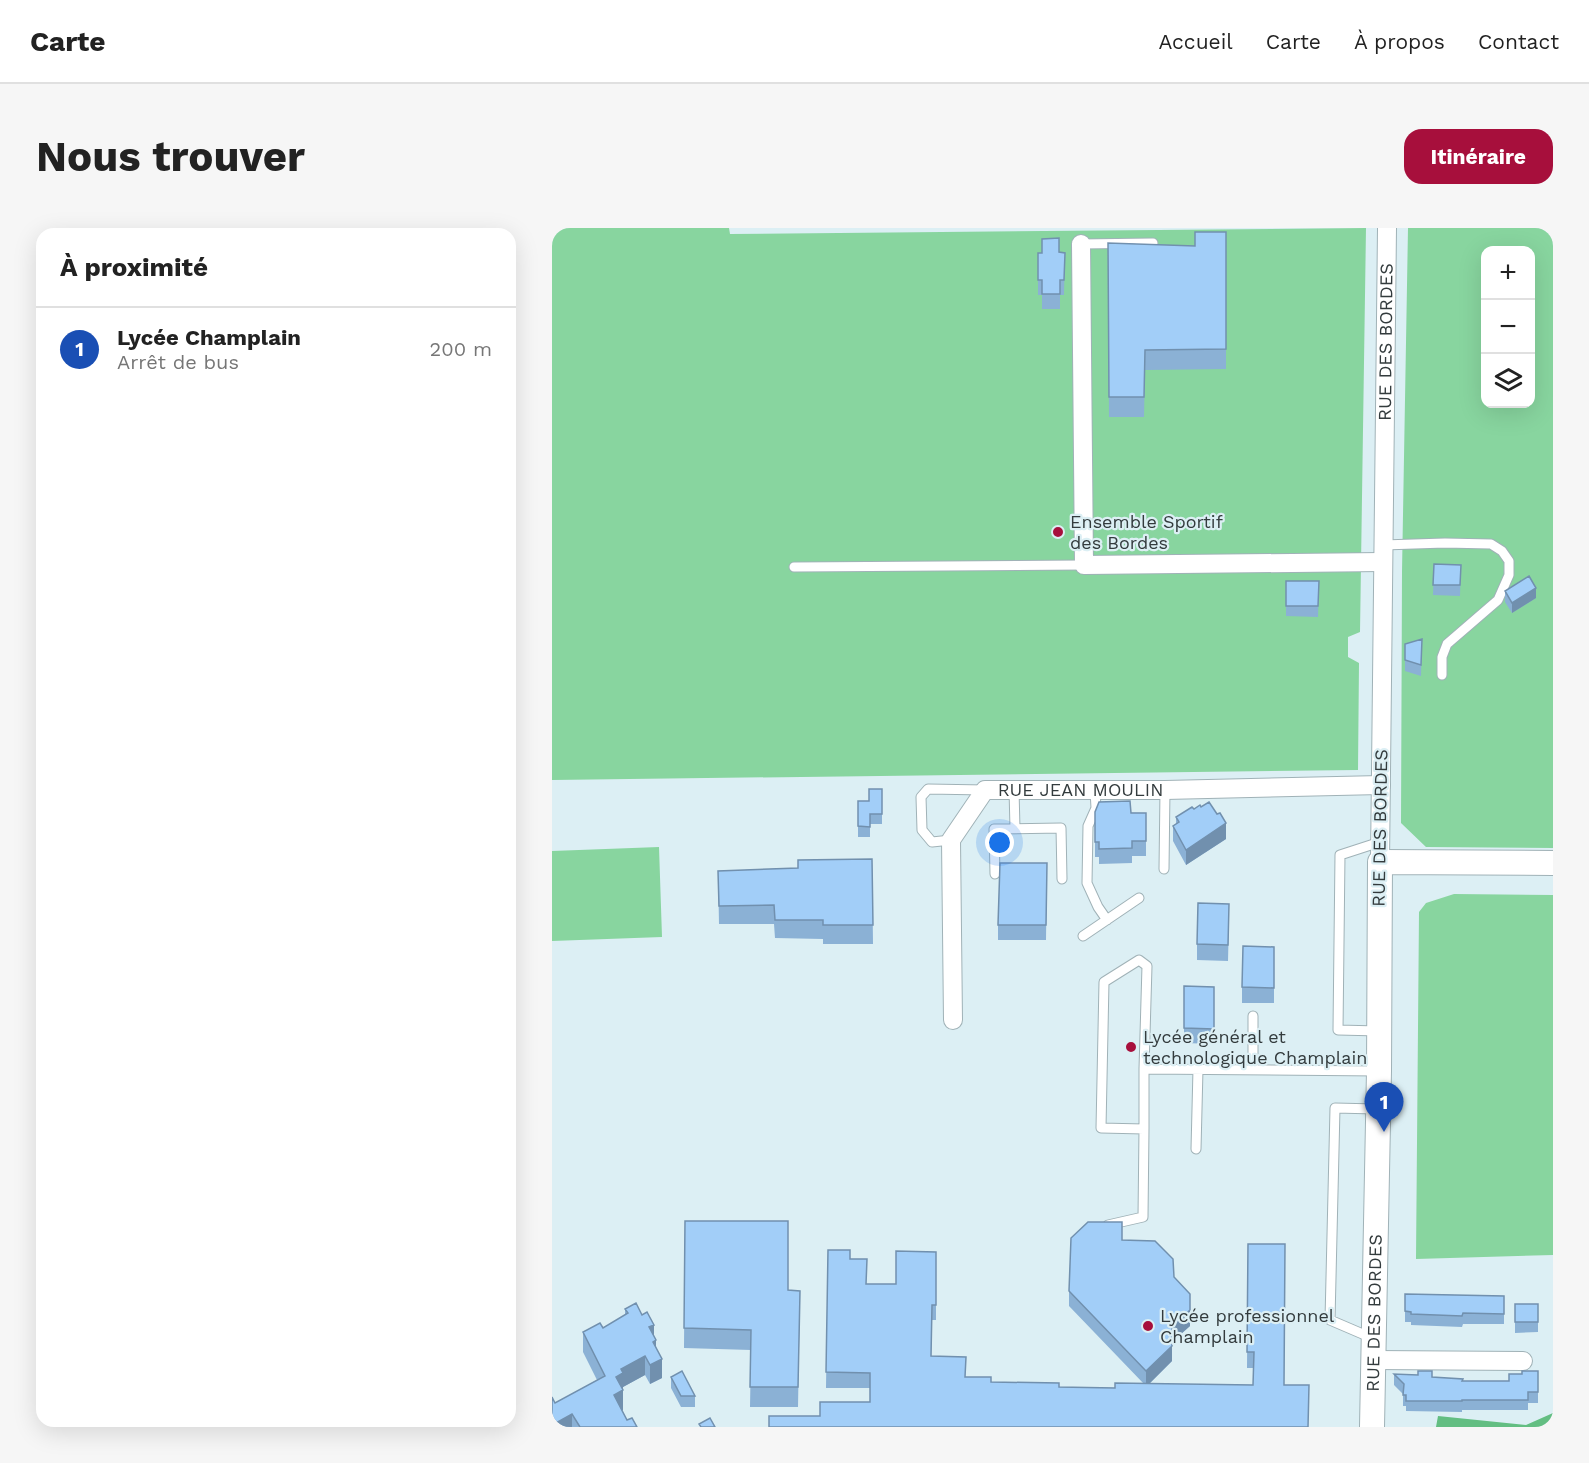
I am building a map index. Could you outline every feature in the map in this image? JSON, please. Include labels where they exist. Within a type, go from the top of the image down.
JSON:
[{"type":"street","name":"RUE DES BORDES","points":[[1372,1427],[1379,1071],[1382,553],[1387,228]]},
{"type":"street","points":[[1081,244],[1084,565],[1382,553]]},
{"type":"street","name":"RUE JEAN MOULIN","points":[[951,840],[985,790],[1165,790],[1381,785]]},
{"type":"street","points":[[951,840],[952,1020]]},
{"type":"street","points":[[1380,852],[1553,863]]},
{"type":"street","points":[[1374,1350],[1523,1361]]},
{"type":"lane","points":[[1081,244],[1153,243]]},
{"type":"lane","points":[[1382,553],[1444,543],[1491,544],[1502,550],[1509,561],[1509,574],[1498,600],[1447,644],[1442,657],[1442,675]]},
{"type":"lane","points":[[794,567],[1084,565]]},
{"type":"lane","points":[[951,840],[932,842],[922,830],[921,797],[928,789],[985,790]]},
{"type":"lane","points":[[1014,789],[1015,829]]},
{"type":"lane","points":[[1095,790],[1096,808],[1088,825],[1087,883],[1107,920]]},
{"type":"lane","points":[[1164,869],[1165,790]]},
{"type":"lane","points":[[995,874],[994,829],[1061,828],[1062,879]]},
{"type":"lane","points":[[1379,1031],[1338,1030],[1340,855],[1380,852]]},
{"type":"lane","points":[[1083,936],[1139,898]]},
{"type":"lane","points":[[1099,1227],[1143,1217],[1147,966],[1139,960],[1104,982],[1101,1128],[1144,1129]]},
{"type":"lane","points":[[1252,1070],[1253,1016]]},
{"type":"lane","points":[[1144,1069],[1379,1071]]},
{"type":"lane","points":[[1196,1149],[1198,1069]]},
{"type":"lane","points":[[1374,1350],[1330,1320],[1335,1108],[1378,1109]]},
{"type":"green space","name":"Ensemble Sportif des Bordes","points":[[552,228],[729,228],[730,234],[1366,228],[1360,632],[1348,637],[1348,657],[1359,663],[1358,770],[552,780]]},
{"type":"green space","points":[[1408,228],[1553,228],[1553,848],[1426,847],[1401,823],[1402,572]]},
{"type":"green space","points":[[659,847],[662,937],[552,941],[552,851]]},
{"type":"green space","points":[[1454,894],[1553,895],[1553,1255],[1416,1259],[1419,912],[1426,903]]},
{"type":"green space","points":[[1553,1413],[1553,1427],[1436,1427],[1438,1416],[1526,1425]]},
{"type":"building","points":[[1195,232],[1226,232],[1226,349],[1145,350],[1144,397],[1109,397],[1108,243],[1195,246]]},
{"type":"building","points":[[1059,238],[1059,252],[1065,253],[1064,280],[1060,280],[1060,294],[1042,294],[1042,280],[1038,280],[1038,253],[1042,253],[1042,239]]},
{"type":"building","points":[[1434,564],[1461,565],[1460,585],[1433,585]]},
{"type":"building","points":[[1529,576],[1536,588],[1512,603],[1505,591]]},
{"type":"building","points":[[1286,581],[1319,581],[1318,606],[1286,606]]},
{"type":"building","points":[[1422,639],[1421,665],[1405,660],[1405,644]]},
{"type":"building","points":[[869,789],[882,789],[882,814],[870,814],[870,827],[858,826],[858,801],[869,801]]},
{"type":"building","points":[[1130,801],[1131,813],[1146,813],[1146,841],[1132,841],[1132,848],[1099,849],[1099,842],[1095,842],[1095,812],[1099,802]]},
{"type":"building","points":[[1209,802],[1226,823],[1186,850],[1173,826],[1179,822],[1176,817],[1192,807],[1194,809],[1200,805],[1201,807]]},
{"type":"building","points":[[872,859],[873,925],[823,925],[823,920],[775,920],[774,905],[719,906],[718,871],[798,868],[798,860]]},
{"type":"building","points":[[1000,863],[1047,863],[1046,925],[998,925]]},
{"type":"building","points":[[1198,903],[1229,904],[1228,945],[1197,944]]},
{"type":"building","points":[[1243,946],[1274,947],[1274,988],[1242,987]]},
{"type":"building","points":[[1184,986],[1214,987],[1214,1029],[1184,1028]]},
{"type":"building","points":[[685,1221],[788,1221],[788,1290],[800,1291],[798,1387],[750,1387],[751,1330],[684,1328]]},
{"type":"building","points":[[1088,1222],[1122,1222],[1122,1240],[1155,1241],[1173,1259],[1174,1277],[1190,1294],[1190,1310],[1172,1327],[1172,1346],[1146,1371],[1069,1291],[1071,1238]]},
{"type":"building","points":[[1248,1244],[1285,1244],[1284,1385],[1309,1385],[1308,1427],[769,1427],[769,1416],[820,1416],[820,1402],[870,1402],[870,1373],[826,1372],[828,1250],[850,1250],[850,1259],[867,1259],[866,1284],[896,1284],[896,1251],[936,1252],[936,1305],[932,1305],[931,1356],[966,1357],[965,1377],[991,1377],[991,1382],[1059,1383],[1059,1387],[1115,1388],[1115,1383],[1253,1385],[1254,1352],[1247,1352]]},
{"type":"building","points":[[1405,1294],[1504,1296],[1504,1314],[1463,1313],[1462,1316],[1411,1314],[1405,1311]]},
{"type":"building","points":[[636,1303],[642,1315],[647,1312],[654,1325],[649,1327],[656,1340],[653,1342],[662,1359],[650,1365],[645,1356],[621,1369],[623,1373],[616,1377],[623,1390],[614,1395],[627,1420],[632,1418],[637,1427],[580,1427],[572,1414],[552,1425],[552,1397],[555,1403],[605,1376],[583,1332],[600,1323],[603,1328],[628,1313],[625,1309]]},
{"type":"building","points":[[1515,1304],[1538,1304],[1538,1322],[1515,1322]]},
{"type":"building","points":[[682,1371],[695,1396],[681,1396],[671,1377]]},
{"type":"building","points":[[1418,1371],[1432,1371],[1432,1377],[1463,1379],[1462,1381],[1509,1381],[1509,1374],[1538,1371],[1538,1392],[1528,1392],[1528,1400],[1406,1401],[1406,1395],[1403,1395],[1404,1384],[1394,1374],[1418,1375]]},
{"type":"building","points":[[710,1418],[715,1427],[701,1427],[699,1424]]},
{"type":"place","name":"Ensemble Sportif des Bordes","points":[[1058,532]]},
{"type":"place","name":"Lycée général et technologique Champlain","points":[[1131,1047]]},
{"type":"place","name":"Lycée Champlain","points":[[1384,1132]]},
{"type":"place","name":"Lycée professionnel Champlain","points":[[1148,1326]]}]
